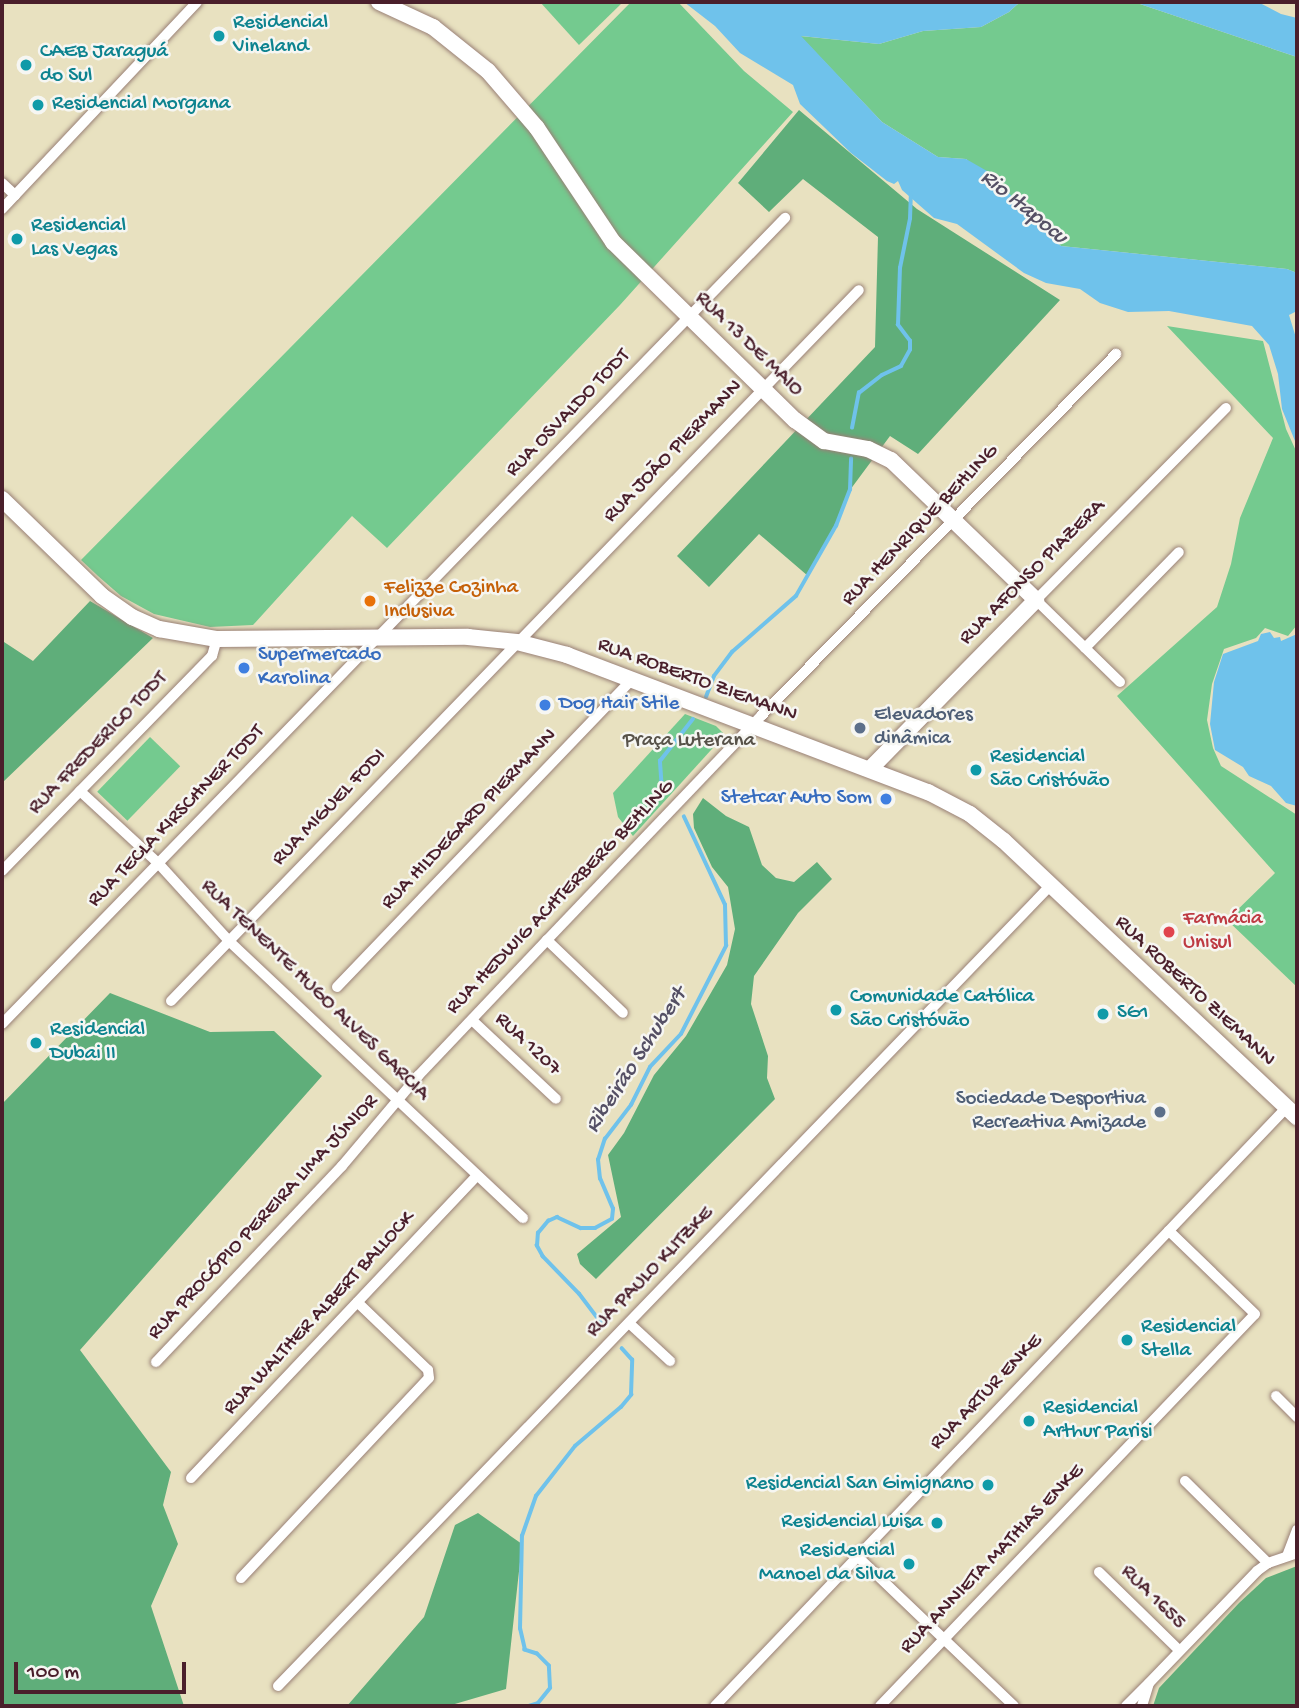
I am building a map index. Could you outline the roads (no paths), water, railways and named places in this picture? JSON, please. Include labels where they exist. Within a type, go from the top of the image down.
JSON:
[{"type":"main road","name":"RUA 13 DE MAIO","points":[[379,2],[433,27],[488,71],[537,128],[613,242],[763,389],[816,436],[834,443],[868,449],[891,460],[1036,600]]},
{"type":"main road","name":"RUA ROBERTO ZIEMANN","points":[[2,499],[81,577],[122,611],[169,632],[217,639],[468,637],[517,642],[567,655],[928,792],[970,814],[1019,855],[1292,1112]]},
{"type":"main road","name":"RUA AFONSO PIAZERA","points":[[870,769],[1036,600]]},
{"type":"street","points":[[2,209],[197,2]]},
{"type":"street","points":[[2,183],[15,195]]},
{"type":"street","name":"RUA OSVALDO TODT","points":[[381,637],[785,218]]},
{"type":"street","name":"RUA JOÃO PIERMANN","points":[[517,642],[859,290]]},
{"type":"street","name":"RUA HENRIQUE BEHLING","points":[[753,724],[1116,354]]},
{"type":"street","name":"RUA AFONSO PIAZERA","points":[[1036,600],[1226,408]]},
{"type":"street","points":[[1082,646],[1177,550]]},
{"type":"street","name":"RUA 13 DE MAIO","points":[[1036,600],[1120,682]]},
{"type":"street","name":"RUA TECLA KIRSCHNER TODT","points":[[2,1024],[381,637]]},
{"type":"street","name":"RUA FREDERICO TODT","points":[[2,871],[212,656],[217,639]]},
{"type":"street","name":"RUA MIGUEL FODI","points":[[171,1001],[517,642]]},
{"type":"street","name":"RUA HILDEGARD PIERMANN","points":[[337,987],[631,680]]},
{"type":"street","name":"RUA HEDWIG ACHTERBERG BEHLING","points":[[399,1100],[753,724]]},
{"type":"street","name":"RUA TENENTE HUGO ALVES GARCIA","points":[[80,791],[159,864],[229,941],[523,1218]]},
{"type":"street","name":"RUA PAULO KLITZKE","points":[[278,1686],[1050,886]]},
{"type":"street","points":[[547,940],[623,1013]]},
{"type":"street","name":"RUA 1207","points":[[472,1020],[556,1099]]},
{"type":"street","name":"RUA PROCÓPIO PEREIRA LIMA JÚNIOR","points":[[156,1363],[342,1166],[399,1100]]},
{"type":"street","name":"RUA ARTUR ENKE","points":[[715,1706],[1169,1231],[1292,1112]]},
{"type":"street","name":"RUA WALTHER ALBERT BALLOCK","points":[[191,1478],[477,1176]]},
{"type":"street","name":"RUA ANNIETA MATHIAS ENKE","points":[[880,1706],[1255,1314],[1169,1231]]},
{"type":"street","points":[[241,1578],[429,1378],[428,1370],[357,1302]]},
{"type":"street","points":[[629,1323],[670,1361]]},
{"type":"street","points":[[1276,1396],[1297,1417]]},
{"type":"street","points":[[1185,1482],[1268,1563]]},
{"type":"street","points":[[1126,1706],[1268,1563],[1292,1555],[1297,1530]]},
{"type":"street","points":[[857,1556],[1014,1706]]},
{"type":"street","name":"RUA 1655","points":[[1099,1572],[1179,1650]]},
{"type":"street","points":[[1142,1706],[1149,1683]]},
{"type":"water","points":[[684,2],[1020,2],[1009,12],[981,27],[923,31],[879,44],[801,36],[882,122],[938,157],[966,159],[994,175],[1028,216],[1061,246],[1287,269],[1297,273],[1297,311],[1289,315],[1297,341],[1297,446],[1282,409],[1278,374],[1269,345],[1252,326],[1169,311],[1128,312],[1100,303],[1080,289],[1046,283],[1024,273],[957,224],[934,218],[902,190],[898,181],[894,184],[887,181],[851,153],[800,104],[793,85],[740,53],[715,26]]},
{"type":"water","points":[[1134,2],[1258,2],[1281,14],[1297,18],[1297,57]]},
{"type":"water","points":[[1270,632],[1274,638],[1280,637],[1281,641],[1297,634],[1297,806],[1286,803],[1271,786],[1249,776],[1243,767],[1215,750],[1210,724],[1214,682],[1223,654],[1258,641],[1261,634]]},
{"type":"waterway","name":"Ribeirão Schubert","points":[[852,428],[859,393],[882,375],[901,366],[910,350],[910,341],[898,325],[900,268],[910,219],[911,194]]},
{"type":"waterway","name":"Ribeirão Schubert","points":[[706,697],[714,676],[732,652],[796,596],[836,526],[850,490],[851,459]]},
{"type":"waterway","name":"Ribeirão Schubert","points":[[662,791],[660,761],[693,719]]},
{"type":"waterway","name":"Ribeirão Schubert","points":[[604,1327],[579,1294],[543,1257],[537,1246],[538,1233],[548,1221],[557,1217],[581,1228],[595,1228],[612,1219],[613,1209],[600,1179],[598,1160],[605,1139],[631,1105],[650,1067],[681,1034],[726,946],[725,905],[684,817]]},
{"type":"waterway","name":"Ribeirão Schubert","points":[[529,1706],[538,1703],[550,1688],[549,1666],[537,1654],[525,1650],[520,1629],[522,1536],[536,1496],[575,1446],[621,1407],[631,1395],[632,1360],[622,1349]]},
{"type":"place","name":"Residencial Vineland","points":[[219,36]]},
{"type":"place","name":"CAEB Jaraguá do Sul","points":[[26,65]]},
{"type":"place","name":"Residencial Morgana","points":[[38,105]]},
{"type":"place","name":"Residencial Las Vegas","points":[[17,239]]},
{"type":"place","name":"Felizze Cozinha Inclusiva","points":[[370,601]]},
{"type":"place","name":"Supermercado Karolina","points":[[244,668]]},
{"type":"place","name":"Dog Hair Stile","points":[[545,705]]},
{"type":"place","name":"Elevadores dinâmica","points":[[860,728]]},
{"type":"place","name":"Residencial São Cristóvão","points":[[976,770]]},
{"type":"place","name":"Stetcar Auto Som","points":[[886,799]]},
{"type":"place","name":"Farmácia Unisul","points":[[1169,932]]},
{"type":"place","name":"Comunidade Católica São Cristóvão","points":[[836,1010]]},
{"type":"place","name":"SG1","points":[[1103,1014]]},
{"type":"place","name":"Residencial Dubai II","points":[[36,1043]]},
{"type":"place","name":"Sociedade Desportiva Recreativa Amizade","points":[[1160,1112]]},
{"type":"place","name":"Residencial Stella","points":[[1127,1340]]},
{"type":"place","name":"Residencial Arthur Parisi","points":[[1029,1421]]},
{"type":"place","name":"Residencial San Gimignano","points":[[988,1485]]},
{"type":"place","name":"Residencial Luisa","points":[[937,1523]]},
{"type":"place","name":"Residencial Manoel da Silva","points":[[909,1564]]},
{"type":"water label","name":"Rio Itapocu","points":[[1023,208]]},
{"type":"park label","name":"Praça Luterana","points":[[689,742]]}]
